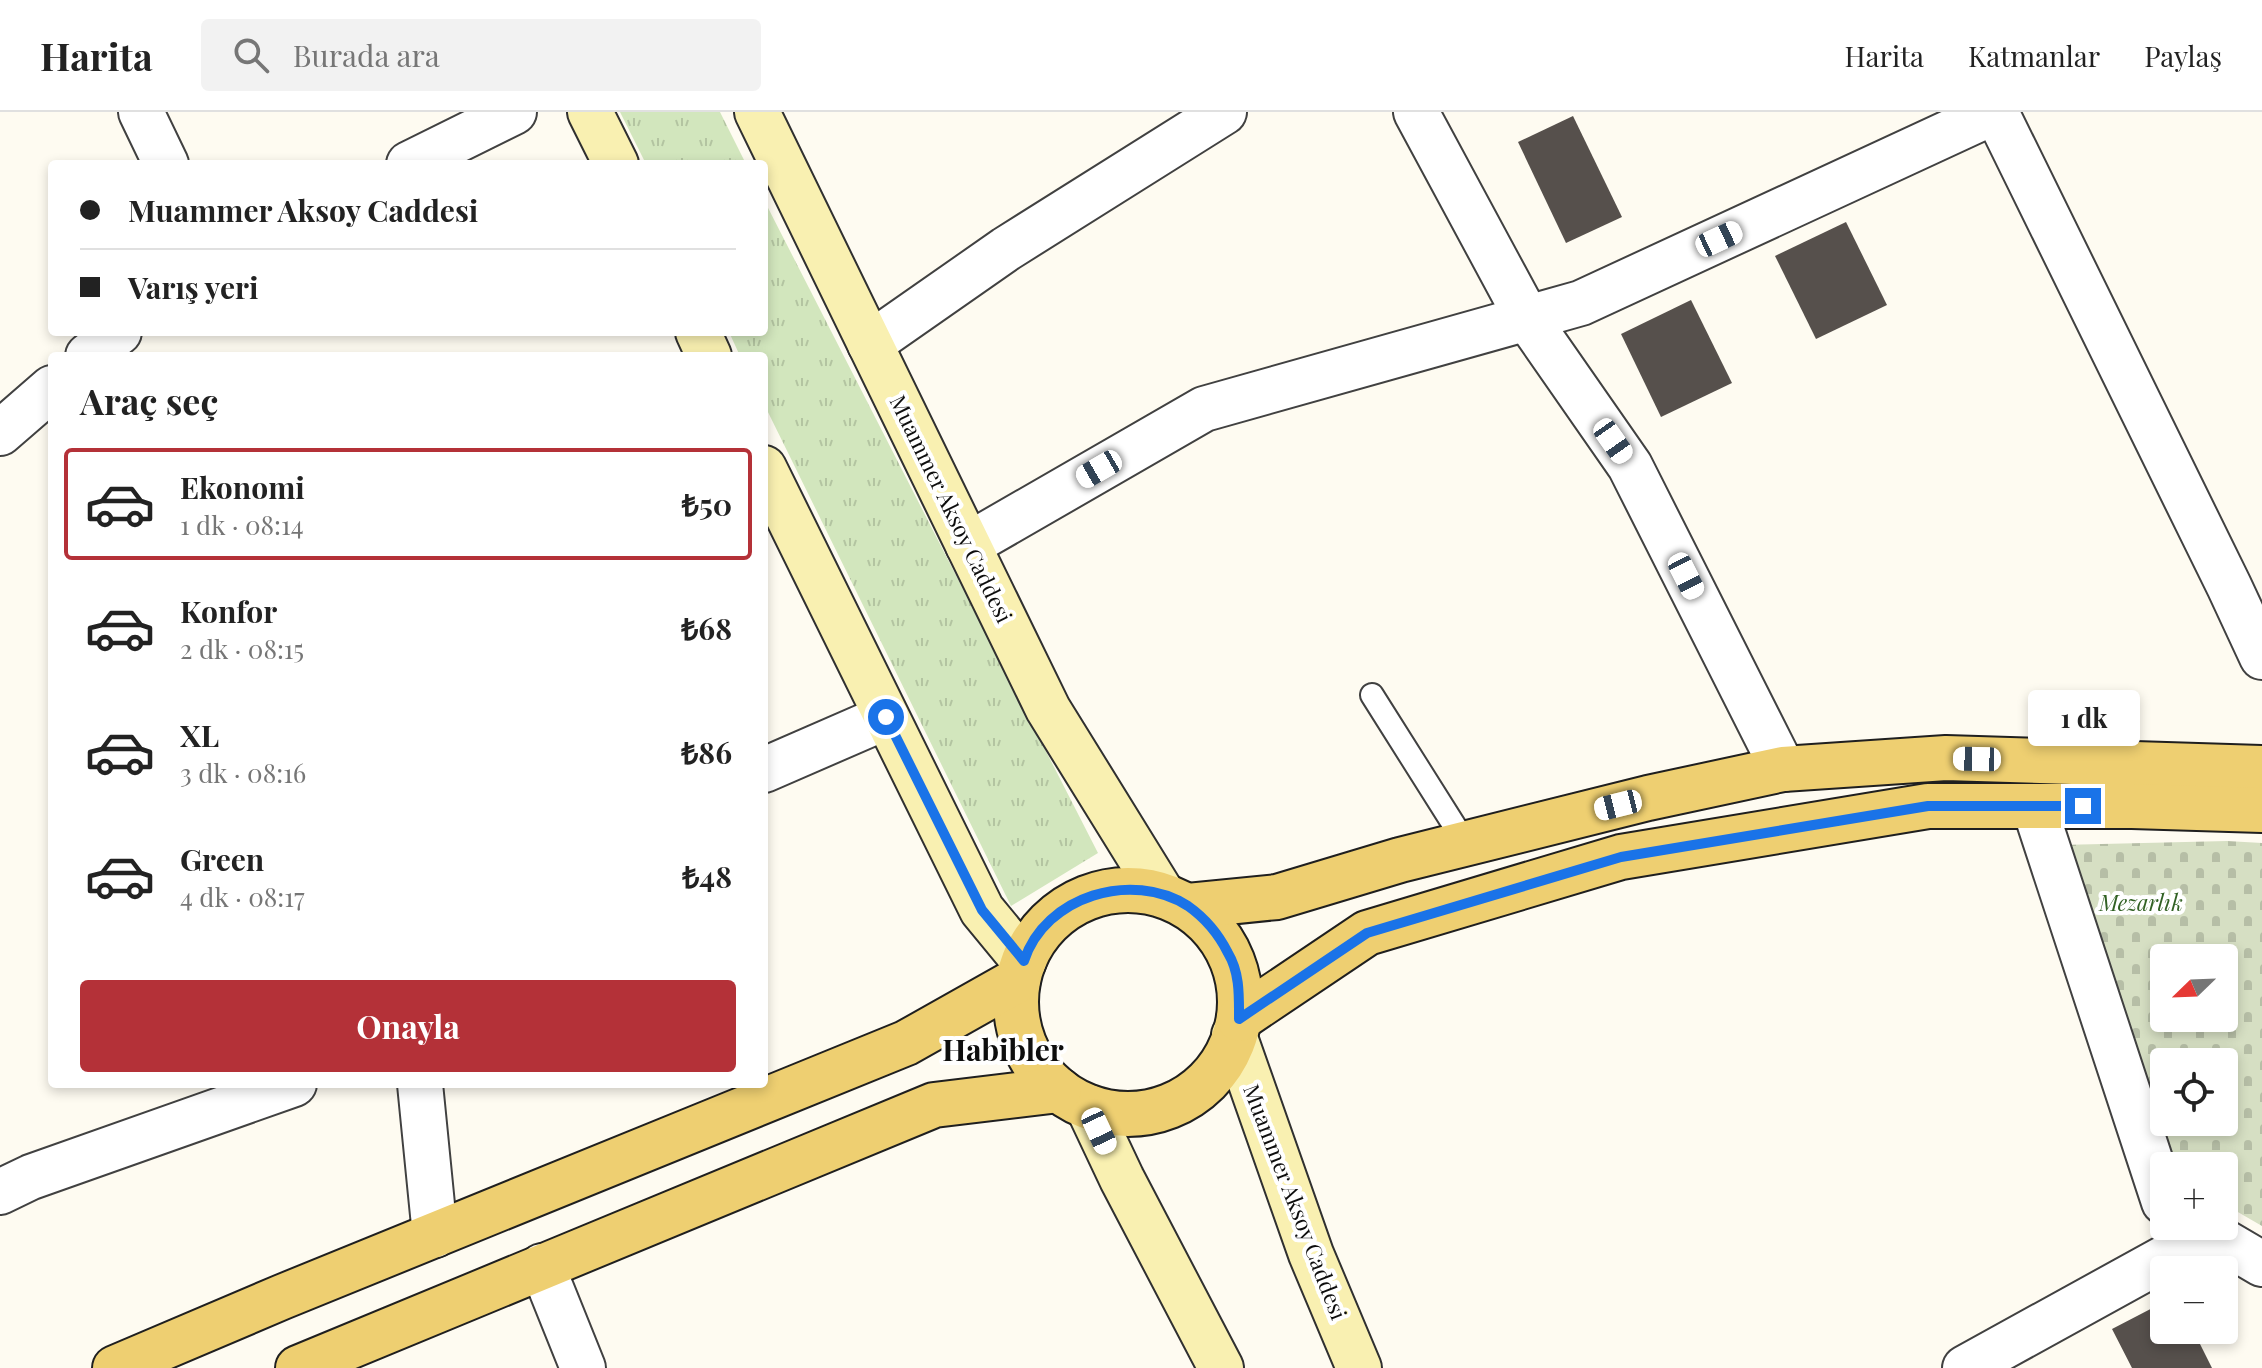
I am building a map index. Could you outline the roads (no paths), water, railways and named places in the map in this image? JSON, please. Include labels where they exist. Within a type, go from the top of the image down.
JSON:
[{"type":"main road","points":[[590,112],[614,160]]},
{"type":"main road","name":"Muammer Aksoy Caddesi","points":[[757,112],[1048,709],[1176,901]]},
{"type":"main road","points":[[768,476],[982,910],[1021,970]]},
{"type":"main road","points":[[1221,1368],[1122,1179],[1073,1098],[1038,1068],[1023,1041],[1016,1010],[1021,970],[1040,931],[1060,912],[1084,898],[1110,890],[1137,890],[1176,901],[1277,897],[1400,860],[1648,798],[1783,769],[1946,758],[2262,768]]},
{"type":"main road","points":[[1237,1027],[1367,933],[1621,857],[1928,806],[2132,806],[2262,810]]},
{"type":"main road","points":[[298,1368],[934,1105],[1073,1098],[1120,1114],[1154,1111],[1185,1099],[1210,1078],[1229,1051],[1237,1027],[1239,986],[1230,955],[1213,928],[1176,901]]},
{"type":"main road","points":[[115,1368],[906,1043],[1021,970]]},
{"type":"main road","name":"Muammer Aksoy Caddesi","points":[[1237,1027],[1311,1254],[1359,1368]]},
{"type":"street","points":[[141,112],[164,160]]},
{"type":"street","points":[[417,160],[514,112]]},
{"type":"street","points":[[870,344],[1006,249],[1224,112]]},
{"type":"street","points":[[1416,112],[1527,318],[1630,466],[1783,769]]},
{"type":"street","points":[[968,545],[1204,409],[1581,303],[1995,112],[2262,657]]},
{"type":"street","points":[[0,433],[48,391]]},
{"type":"street","points":[[768,768],[886,717]]},
{"type":"street","points":[[2034,806],[2150,1159]]},
{"type":"street","points":[[0,1192],[31,1177],[283,1088]]},
{"type":"street","points":[[420,1088],[435,1235]]},
{"type":"street","points":[[1965,1368],[2173,1240]]},
{"type":"street","points":[[2221,1240],[2262,1264]]},
{"type":"street","points":[[542,1266],[583,1368]]},
{"type":"lane","points":[[1372,695],[1466,844]]},
{"type":"district","name":"Habibler","points":[[1003,1051]]},
{"type":"park label","name":"Mezarlık","points":[[2141,903]]}]
